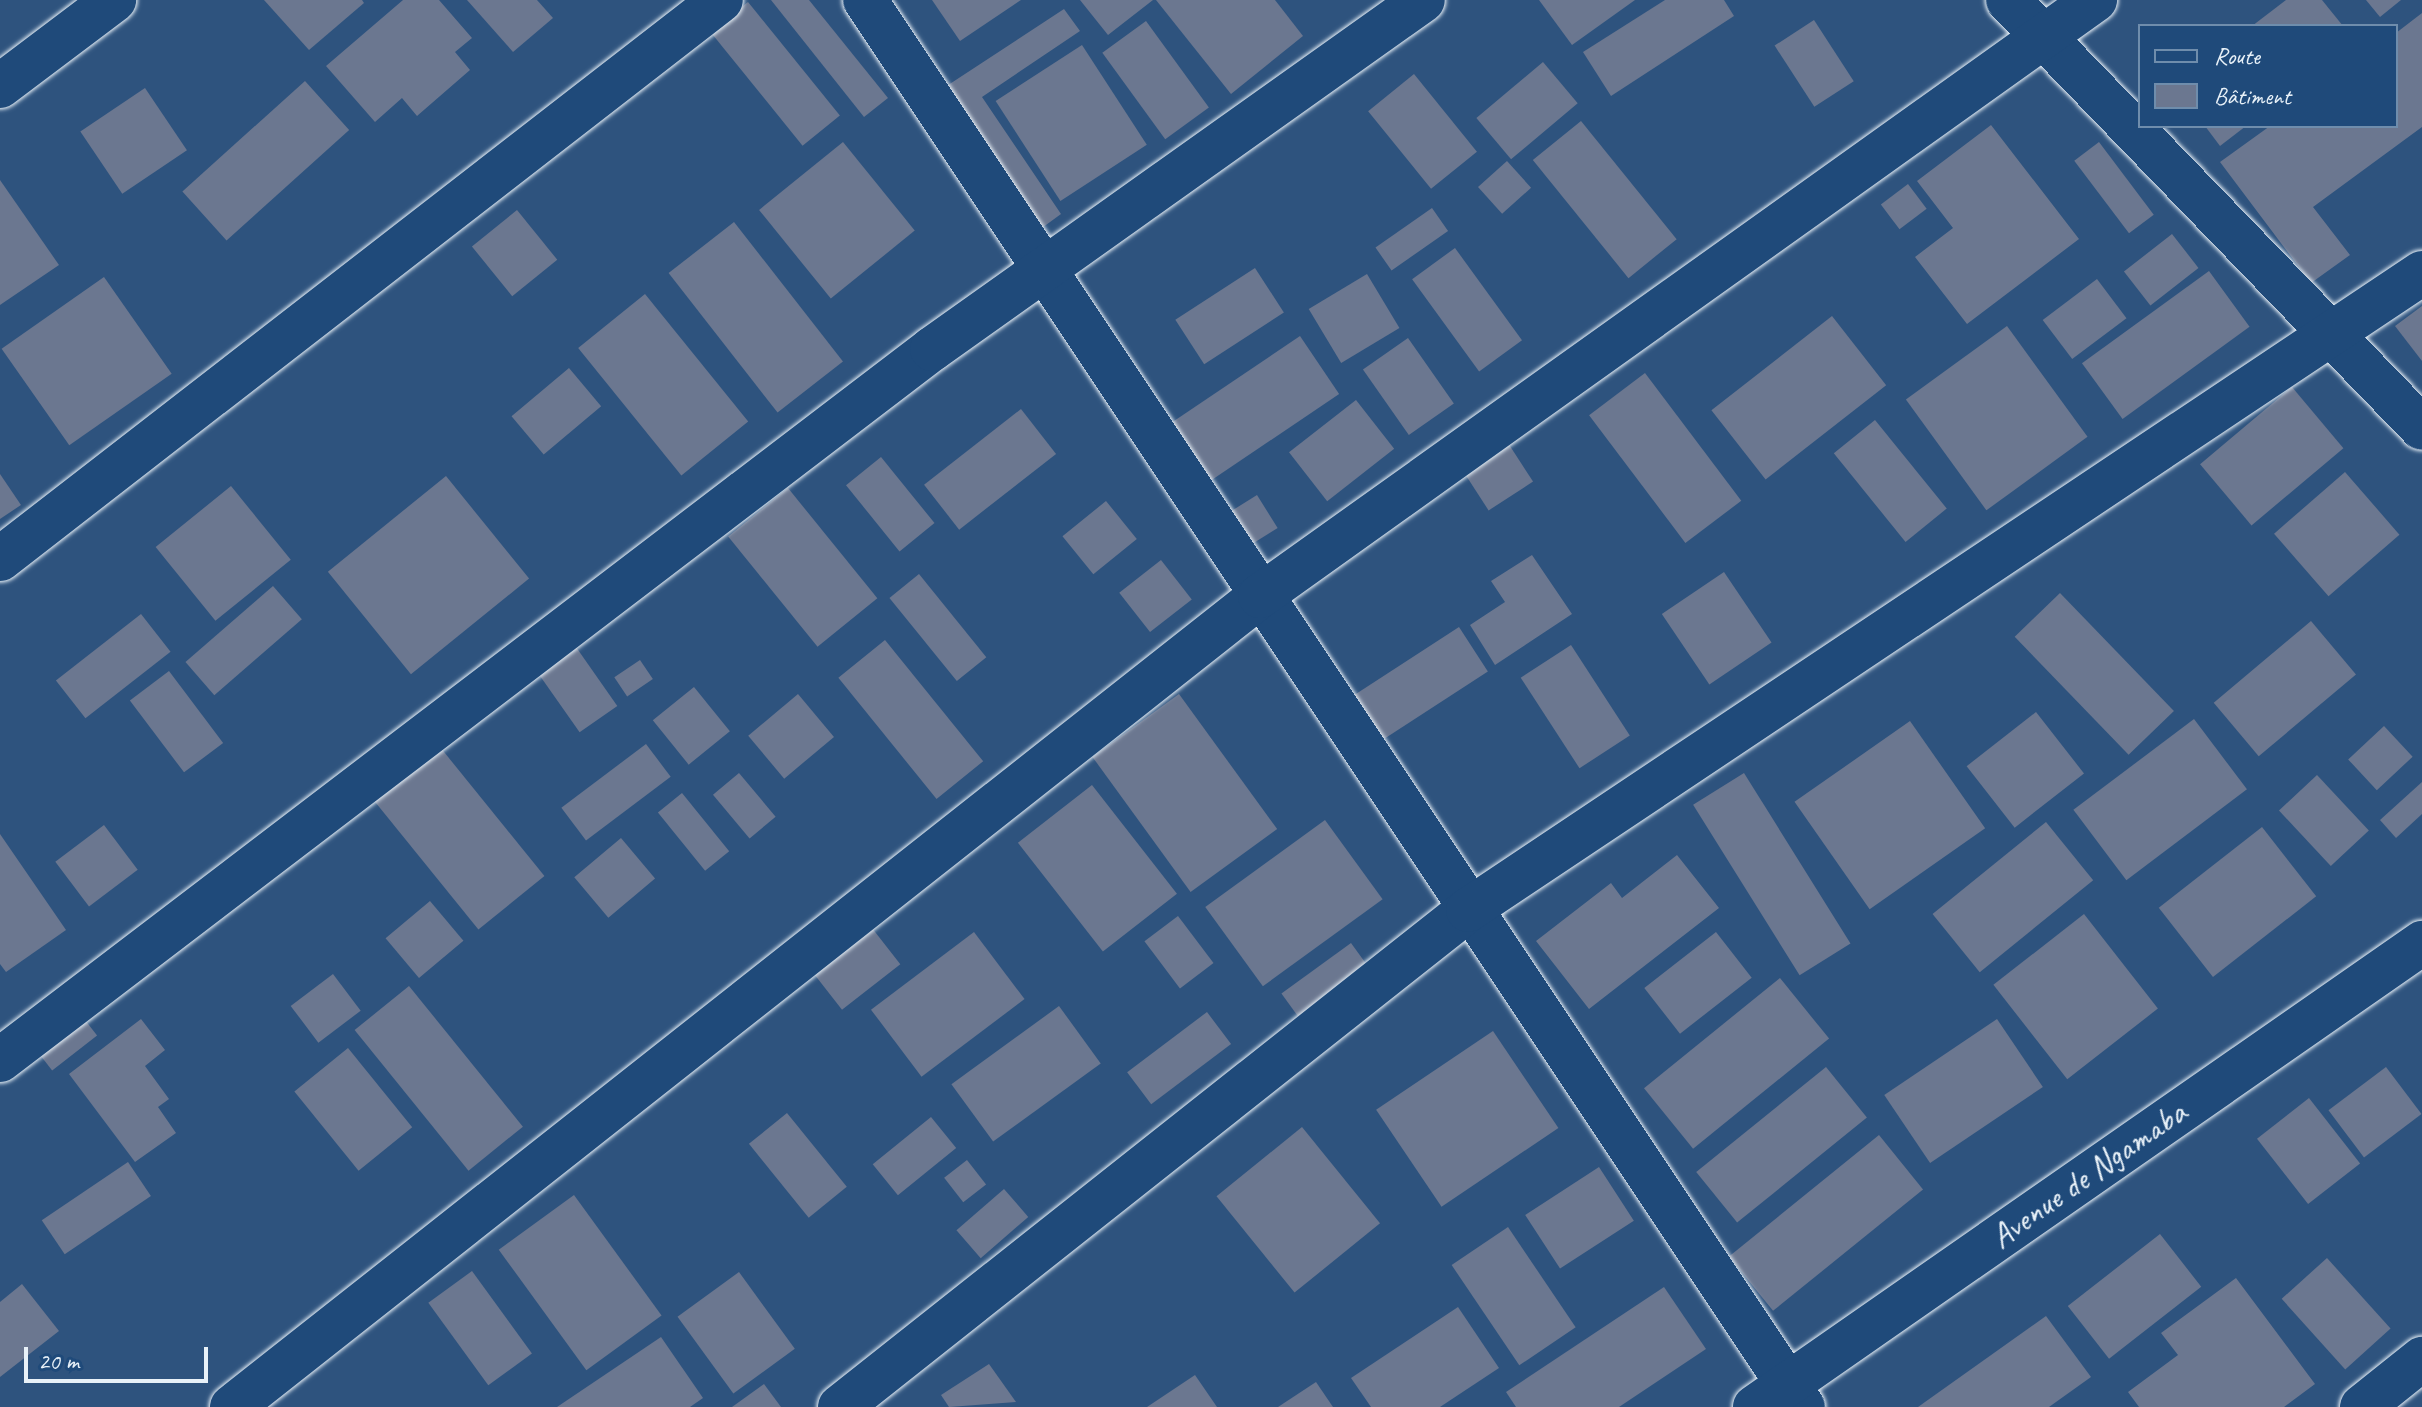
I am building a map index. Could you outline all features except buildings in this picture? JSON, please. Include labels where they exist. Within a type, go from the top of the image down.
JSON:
[{"type":"street","points":[[0,86],[114,0]]},
{"type":"street","points":[[0,559],[721,0]]},
{"type":"street","points":[[865,0],[1468,910],[1782,1399]]},
{"type":"street","points":[[0,1060],[1043,270],[1423,0]]},
{"type":"street","points":[[2008,0],[2335,334],[2422,428]]},
{"type":"street","points":[[232,1407],[1260,596],[2095,0]]},
{"type":"street","points":[[840,1407],[1468,910],[2335,334],[2422,273]]},
{"type":"street","name":"Avenue de Ngamaba","points":[[1782,1399],[2422,943]]},
{"type":"street","points":[[2362,1407],[2422,1359]]}]
